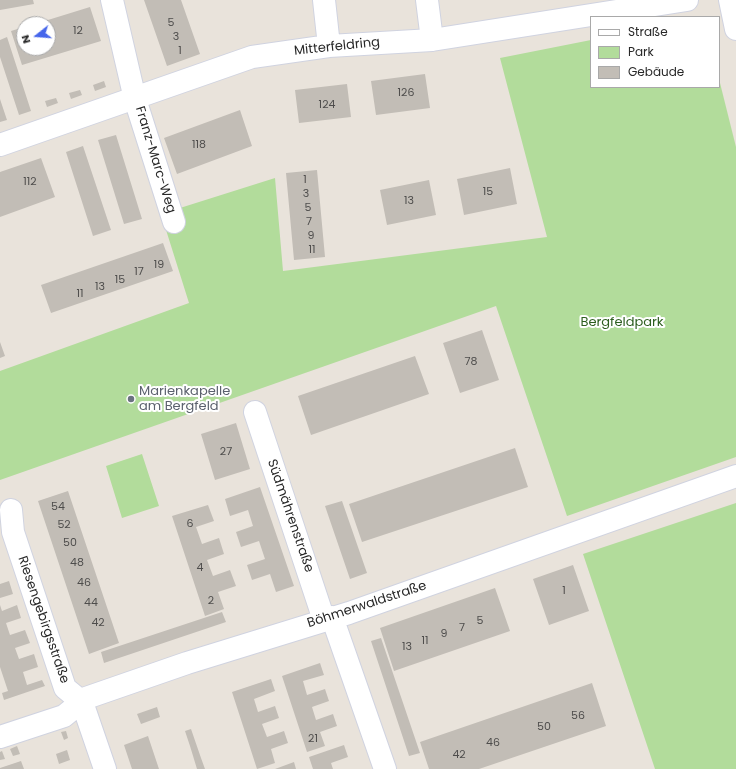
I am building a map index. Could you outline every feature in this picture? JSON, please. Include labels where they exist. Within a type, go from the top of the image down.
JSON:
[{"type":"street","name":"Franz-Marc-Weg","points":[[112,0],[135,99],[174,222]]},
{"type":"street","points":[[324,0],[329,46]]},
{"type":"street","points":[[427,0],[432,40]]},
{"type":"street","name":"Mitterfeldring","points":[[0,145],[252,57],[329,46],[432,40],[687,0]]},
{"type":"street","points":[[730,0],[736,29]]},
{"type":"street","name":"Südmährenstraße","points":[[255,412],[328,618],[385,769]]},
{"type":"street","name":"Böhmerwaldstraße","points":[[0,737],[64,716],[86,698],[187,663],[328,618],[736,476]]},
{"type":"street","name":"Riesengebirgsstraße","points":[[12,510],[13,532],[65,688],[82,702]]},
{"type":"street","points":[[82,702],[105,769]]},
{"type":"green space","name":"Bergfeldpark","points":[[590,40],[590,88],[720,88],[720,83],[736,147],[736,457],[567,516],[496,306],[0,480],[0,371],[189,303],[161,214],[275,178],[283,271],[547,237],[500,58]]},
{"type":"green space","points":[[142,454],[159,506],[122,518],[106,466]]},
{"type":"green space","points":[[736,503],[736,769],[655,769],[583,554]]},
{"type":"building","points":[[0,0],[33,0],[34,4],[0,10]]},
{"type":"building","points":[[144,0],[181,0],[200,54],[167,66]]},
{"type":"building","points":[[90,7],[101,41],[56,55],[56,18]]},
{"type":"building","points":[[16,29],[16,46],[11,31]]},
{"type":"building","points":[[7,37],[31,111],[19,115],[0,57],[0,40]]},
{"type":"building","points":[[19,56],[52,56],[22,65]]},
{"type":"building","points":[[425,74],[430,108],[376,115],[371,81]]},
{"type":"building","points":[[104,81],[106,87],[95,91],[93,85]]},
{"type":"building","points":[[347,84],[351,117],[299,123],[295,90]]},
{"type":"building","points":[[80,90],[82,95],[71,99],[69,93]]},
{"type":"building","points":[[56,98],[58,103],[47,107],[45,101]]},
{"type":"building","points":[[0,99],[7,120],[0,122]]},
{"type":"building","points":[[240,110],[252,146],[177,174],[164,138]]},
{"type":"building","points":[[116,135],[142,219],[124,224],[98,140]]},
{"type":"building","points":[[83,146],[111,230],[93,236],[66,152]]},
{"type":"building","points":[[41,158],[55,197],[0,217],[0,172]]},
{"type":"building","points":[[510,168],[517,204],[464,215],[457,179]]},
{"type":"building","points":[[317,170],[325,257],[294,260],[286,173]]},
{"type":"building","points":[[429,180],[436,215],[387,225],[380,190]]},
{"type":"building","points":[[163,243],[173,271],[51,313],[41,285]]},
{"type":"building","points":[[482,330],[499,380],[460,393],[443,343]]},
{"type":"building","points":[[0,342],[5,356],[0,358]]},
{"type":"building","points":[[415,356],[429,394],[311,435],[298,396]]},
{"type":"building","points":[[236,423],[250,469],[215,480],[201,434]]},
{"type":"building","points":[[515,448],[528,487],[362,542],[349,504]]},
{"type":"building","points":[[260,487],[294,586],[276,592],[270,574],[252,580],[247,565],[265,559],[259,541],[241,547],[236,532],[253,526],[248,510],[230,516],[225,499]]},
{"type":"building","points":[[68,491],[119,643],[89,654],[38,501]]},
{"type":"building","points":[[342,501],[367,573],[350,579],[325,506]]},
{"type":"building","points":[[208,505],[214,521],[196,527],[202,544],[219,538],[224,554],[207,560],[213,576],[230,570],[236,586],[218,592],[224,609],[205,616],[172,516]]},
{"type":"building","points":[[573,565],[589,611],[549,625],[533,579]]},
{"type":"building","points":[[9,581],[13,594],[0,598],[0,584]]},
{"type":"building","points":[[495,588],[510,631],[394,671],[380,628]]},
{"type":"building","points":[[0,605],[2,611],[17,605],[21,618],[6,623],[10,635],[25,630],[30,643],[15,648],[19,659],[34,654],[38,667],[23,672],[27,685],[42,680],[45,686],[4,700],[2,693],[8,691],[0,667]]},
{"type":"building","points":[[222,612],[226,622],[104,663],[101,652]]},
{"type":"building","points":[[381,638],[420,753],[409,756],[371,641]]},
{"type":"building","points":[[320,663],[324,675],[303,681],[307,695],[325,689],[329,701],[312,707],[316,720],[333,714],[337,726],[320,732],[325,746],[307,752],[282,676]]},
{"type":"building","points":[[271,679],[275,691],[254,699],[258,712],[275,706],[279,718],[262,724],[267,737],[284,731],[288,743],[271,749],[275,763],[257,769],[232,692]]},
{"type":"building","points":[[592,683],[606,726],[479,769],[429,769],[420,742]]},
{"type":"building","points":[[157,707],[160,717],[141,724],[137,714]]},
{"type":"building","points":[[191,729],[205,769],[197,769],[185,731]]},
{"type":"building","points":[[66,731],[68,738],[64,740],[61,732]]},
{"type":"building","points":[[148,736],[159,769],[132,769],[124,745]]},
{"type":"building","points":[[344,745],[348,757],[331,763],[333,769],[313,769],[309,757]]},
{"type":"building","points":[[17,746],[20,754],[13,756],[10,749]]},
{"type":"building","points":[[67,750],[70,760],[59,764],[56,754]]},
{"type":"building","points":[[2,751],[5,759],[0,760],[0,752]]},
{"type":"building","points":[[21,761],[24,769],[0,769],[0,768]]},
{"type":"building","points":[[294,762],[296,769],[275,769]]},
{"type":"place","name":"Marienkapelle am Bergfeld","points":[[131,399]]}]
